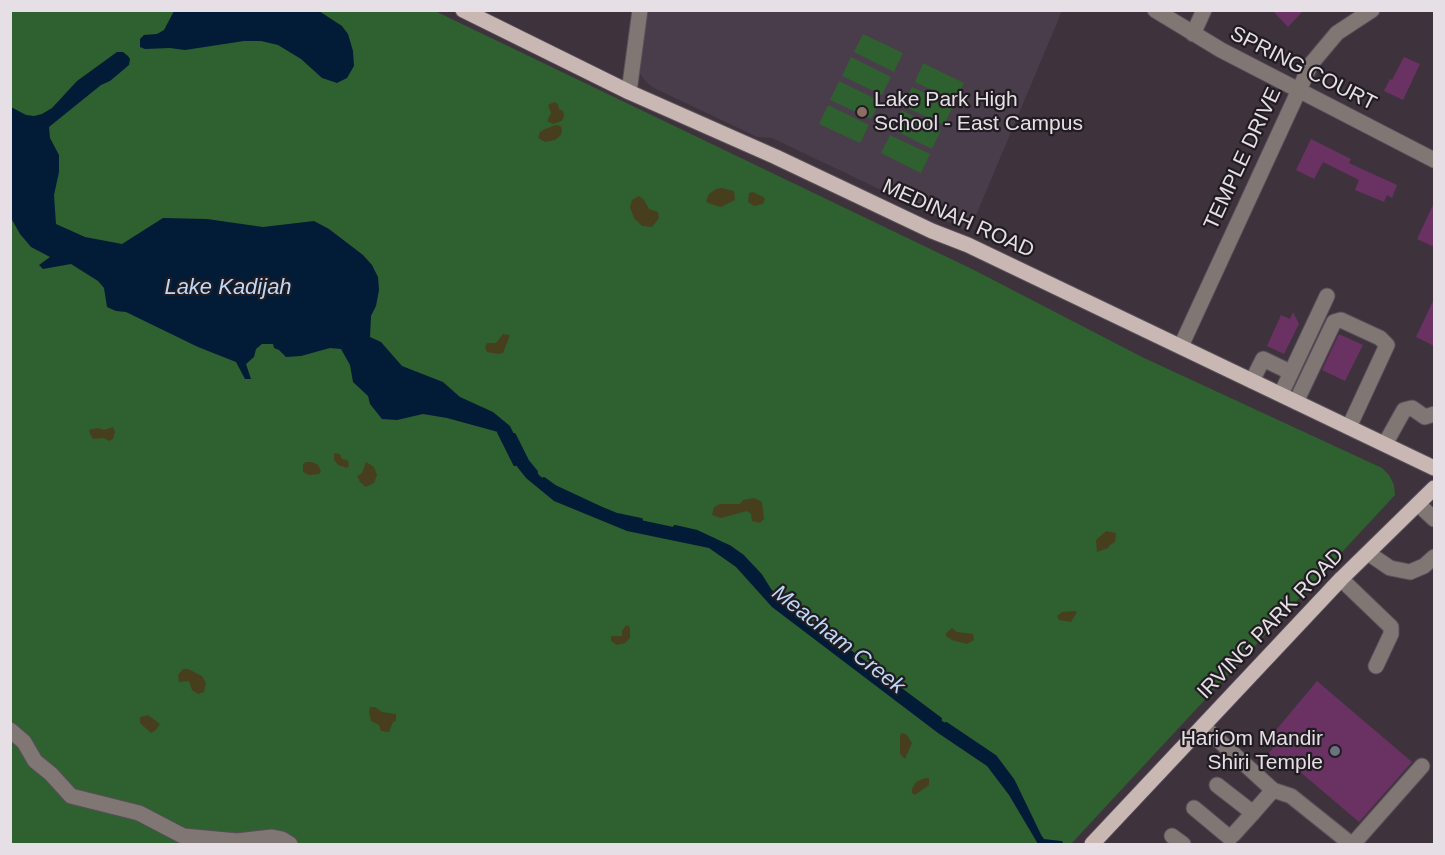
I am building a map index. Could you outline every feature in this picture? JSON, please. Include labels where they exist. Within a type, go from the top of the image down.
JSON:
[{"type":"main road","name":"MEDINAH ROAD","points":[[463,10],[629,92],[776,157],[932,231],[968,245],[1434,468]]},
{"type":"main road","name":"IRVING PARK ROAD","points":[[1092,844],[1341,579],[1434,488]]},
{"type":"street","points":[[629,92],[640,10]]},
{"type":"street","name":"SPRING COURT","points":[[1155,10],[1221,50],[1434,160]]},
{"type":"street","points":[[1193,34],[1204,10]]},
{"type":"street","name":"TEMPLE DRIVE","points":[[1180,346],[1311,64],[1337,33],[1372,10]]},
{"type":"street","points":[[1281,394],[1327,296]]},
{"type":"street","points":[[1296,402],[1334,322],[1341,320],[1370,333],[1387,345],[1349,427]]},
{"type":"street","points":[[1252,381],[1263,359],[1290,372]]},
{"type":"street","points":[[1385,444],[1404,410],[1412,408],[1425,417],[1434,414]]},
{"type":"street","points":[[1418,504],[1434,519]]},
{"type":"street","points":[[1368,553],[1390,568],[1410,572],[1424,566],[1434,557]]},
{"type":"street","points":[[1341,579],[1391,627],[1392,634],[1377,666]]},
{"type":"street","points":[[1203,726],[1273,790],[1291,796],[1352,844],[1422,766]]},
{"type":"street","points":[[10,730],[24,742],[36,761],[71,796],[139,813],[183,836],[237,841],[273,837],[290,844]]},
{"type":"street","points":[[1217,784],[1253,813]]},
{"type":"street","points":[[1194,808],[1233,841],[1273,790]]},
{"type":"shaded area","name":"Lake Park High School - East Campus","points":[[645,11],[1062,11],[969,232],[772,138],[757,137],[654,88],[640,74]]},
{"type":"green space","points":[[11,11],[435,11],[974,270],[1142,357],[1382,468],[1394,485],[1395,495],[1071,844],[11,844]]},
{"type":"green space","points":[[863,34],[903,53],[894,72],[854,52]]},
{"type":"green space","points":[[851,57],[891,77],[882,95],[842,76]]},
{"type":"green space","points":[[923,63],[964,83],[955,101],[915,82]]},
{"type":"green space","points":[[839,81],[880,101],[871,119],[830,100]]},
{"type":"green space","points":[[912,87],[953,106],[944,125],[903,106]]},
{"type":"green space","points":[[828,105],[869,125],[860,143],[819,124]]},
{"type":"green space","points":[[901,110],[941,130],[932,149],[892,129]]},
{"type":"green space","points":[[890,135],[930,154],[921,173],[881,153]]},
{"type":"sand","points":[[554,102],[563,111],[564,116],[562,121],[553,124],[547,121],[551,113],[548,105]]},
{"type":"sand","points":[[556,125],[561,126],[562,131],[555,140],[545,142],[538,138],[540,132]]},
{"type":"sand","points":[[722,188],[734,191],[735,200],[721,207],[706,201],[709,194]]},
{"type":"sand","points":[[753,192],[765,199],[763,204],[754,206],[748,202],[749,193]]},
{"type":"sand","points":[[639,196],[649,209],[658,212],[659,218],[652,227],[642,226],[634,218],[630,207],[632,200]]},
{"type":"sand","points":[[503,334],[510,335],[503,353],[487,352],[485,347],[487,343],[496,343]]},
{"type":"sand","points":[[113,427],[115,432],[113,439],[109,441],[104,438],[93,439],[89,430],[98,428],[104,430]]},
{"type":"sand","points":[[334,453],[348,460],[347,468],[338,465],[334,460]]},
{"type":"sand","points":[[306,462],[318,465],[321,471],[319,474],[309,475],[303,472],[303,464]]},
{"type":"sand","points":[[366,462],[374,467],[377,475],[374,483],[366,487],[357,476],[362,473]]},
{"type":"sand","points":[[754,498],[762,502],[764,519],[760,523],[752,521],[751,514],[747,511],[721,518],[712,515],[714,507],[720,504],[740,504],[743,500]]},
{"type":"sand","points":[[1106,531],[1116,533],[1115,542],[1108,548],[1097,552],[1096,540]]},
{"type":"sand","points":[[1062,612],[1077,612],[1071,622],[1059,620],[1057,616]]},
{"type":"sand","points":[[626,625],[630,627],[630,638],[625,643],[617,645],[611,641],[611,636],[622,636]]},
{"type":"sand","points":[[952,628],[957,632],[973,634],[974,640],[967,644],[952,640],[946,636],[946,633]]},
{"type":"sand","points":[[183,669],[202,676],[206,683],[204,692],[198,694],[192,690],[189,681],[179,682],[178,675]]},
{"type":"sand","points":[[370,707],[396,714],[396,721],[393,722],[389,732],[381,731],[379,725],[371,721]]},
{"type":"sand","points":[[148,715],[160,724],[151,733],[140,723],[140,717]]},
{"type":"sand","points":[[902,733],[907,735],[912,743],[905,759],[900,754],[900,735]]},
{"type":"sand","points":[[929,778],[929,785],[915,795],[912,793],[916,782]]},
{"type":"water","points":[[174,11],[319,11],[342,26],[348,34],[354,66],[347,78],[337,83],[322,78],[301,59],[278,45],[261,41],[244,41],[185,50],[140,47],[140,39],[144,35],[157,34],[164,30]]},
{"type":"water","name":"Lake Kadijah","points":[[117,52],[123,52],[128,56],[129,65],[49,127],[50,138],[59,155],[59,172],[54,195],[56,224],[85,237],[122,244],[163,218],[207,219],[263,227],[314,221],[329,229],[363,255],[372,265],[378,277],[379,290],[376,306],[371,316],[370,337],[381,342],[402,366],[443,382],[460,397],[493,412],[510,426],[527,461],[540,476],[555,487],[617,515],[697,532],[729,547],[743,557],[760,575],[770,591],[790,607],[913,701],[995,757],[1013,781],[1043,841],[1061,844],[1038,844],[1009,795],[987,766],[938,733],[772,607],[736,567],[709,548],[627,531],[554,501],[526,478],[515,464],[498,432],[423,414],[397,420],[382,419],[370,404],[368,396],[353,382],[350,365],[341,349],[330,348],[301,356],[286,357],[274,348],[273,344],[262,344],[256,349],[254,357],[246,364],[251,379],[245,379],[236,362],[198,347],[126,312],[107,307],[104,288],[98,281],[71,264],[43,269],[39,265],[50,257],[31,247],[11,218],[11,107],[26,115],[42,114],[52,108],[77,81]]},
{"type":"building","points":[[1272,10],[1304,10],[1288,27]]},
{"type":"building","points":[[1404,57],[1420,64],[1403,100],[1384,91]]},
{"type":"building","points":[[1311,139],[1351,159],[1349,163],[1397,185],[1392,198],[1387,195],[1384,202],[1355,190],[1359,180],[1323,162],[1314,179],[1296,170]]},
{"type":"building","points":[[1434,203],[1434,247],[1417,239]]},
{"type":"building","points":[[1434,299],[1434,346],[1416,337]]},
{"type":"building","points":[[1293,312],[1299,324],[1284,354],[1267,346],[1281,315],[1290,319]]},
{"type":"building","points":[[1339,334],[1363,345],[1345,381],[1322,370]]},
{"type":"building","name":"HariOm Mandir Shiri Temple","points":[[1317,681],[1412,762],[1359,822],[1292,765],[1287,770],[1268,754],[1273,748],[1266,742]]},
{"type":"waterway","name":"Meacham Creek","points":[[499,432],[515,464]]},
{"type":"waterway","name":"Meacham Creek","points":[[514,435],[527,461],[536,472]]},
{"type":"waterway","name":"Meacham Creek","points":[[544,479],[555,487],[600,508],[617,515],[641,520]]},
{"type":"waterway","name":"Meacham Creek","points":[[675,527],[697,532],[729,547],[743,557],[760,575],[770,591],[940,719]]},
{"type":"waterway","name":"Meacham Creek","points":[[946,724],[995,757],[1013,781],[1043,841],[1061,844]]},
{"type":"place","name":"Lake Park High School - East Campus","points":[[862,112]]},
{"type":"place","name":"HariOm Mandir Shiri Temple","points":[[1335,751]]}]
